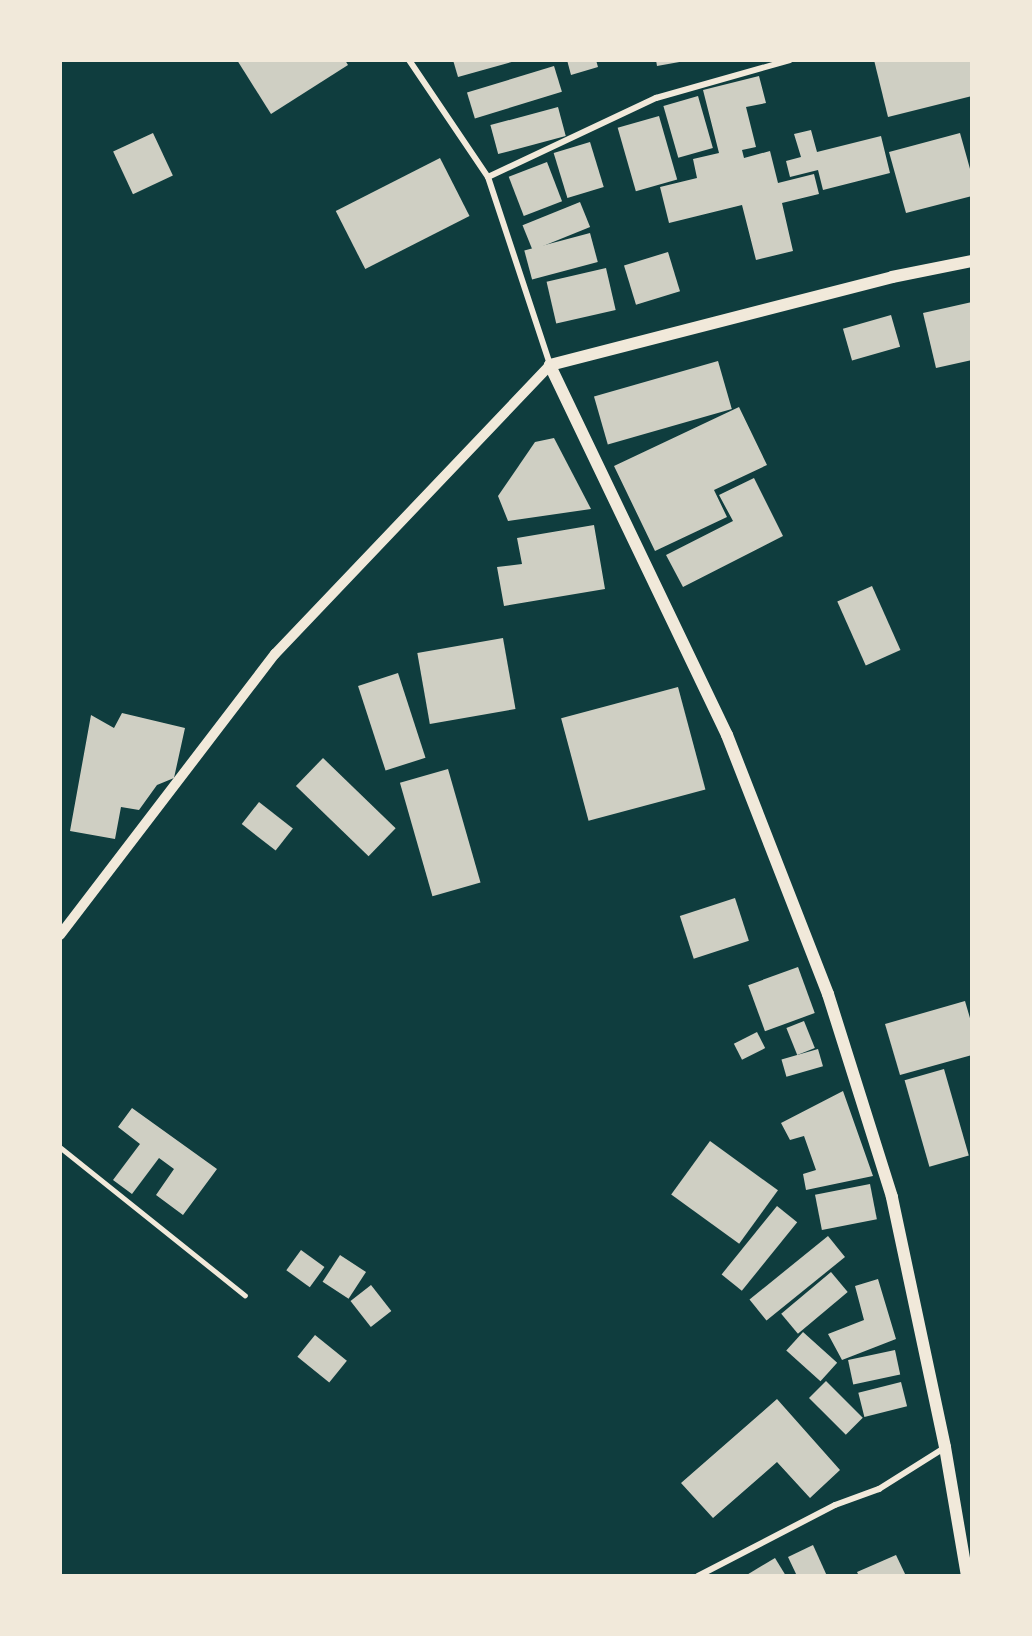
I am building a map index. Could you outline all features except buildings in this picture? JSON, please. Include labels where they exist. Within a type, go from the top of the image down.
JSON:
[{"type":"main road","points":[[967,1576],[945,1447],[892,1197],[828,994],[727,735],[550,365],[892,277],[972,261]]},
{"type":"street","points":[[60,935],[275,654],[550,365],[488,177],[410,60]]},
{"type":"street","points":[[488,177],[656,98],[790,60]]},
{"type":"street","points":[[698,1576],[835,1505],[879,1489],[945,1447]]},
{"type":"lane","points":[[60,1148],[245,1295]]}]
